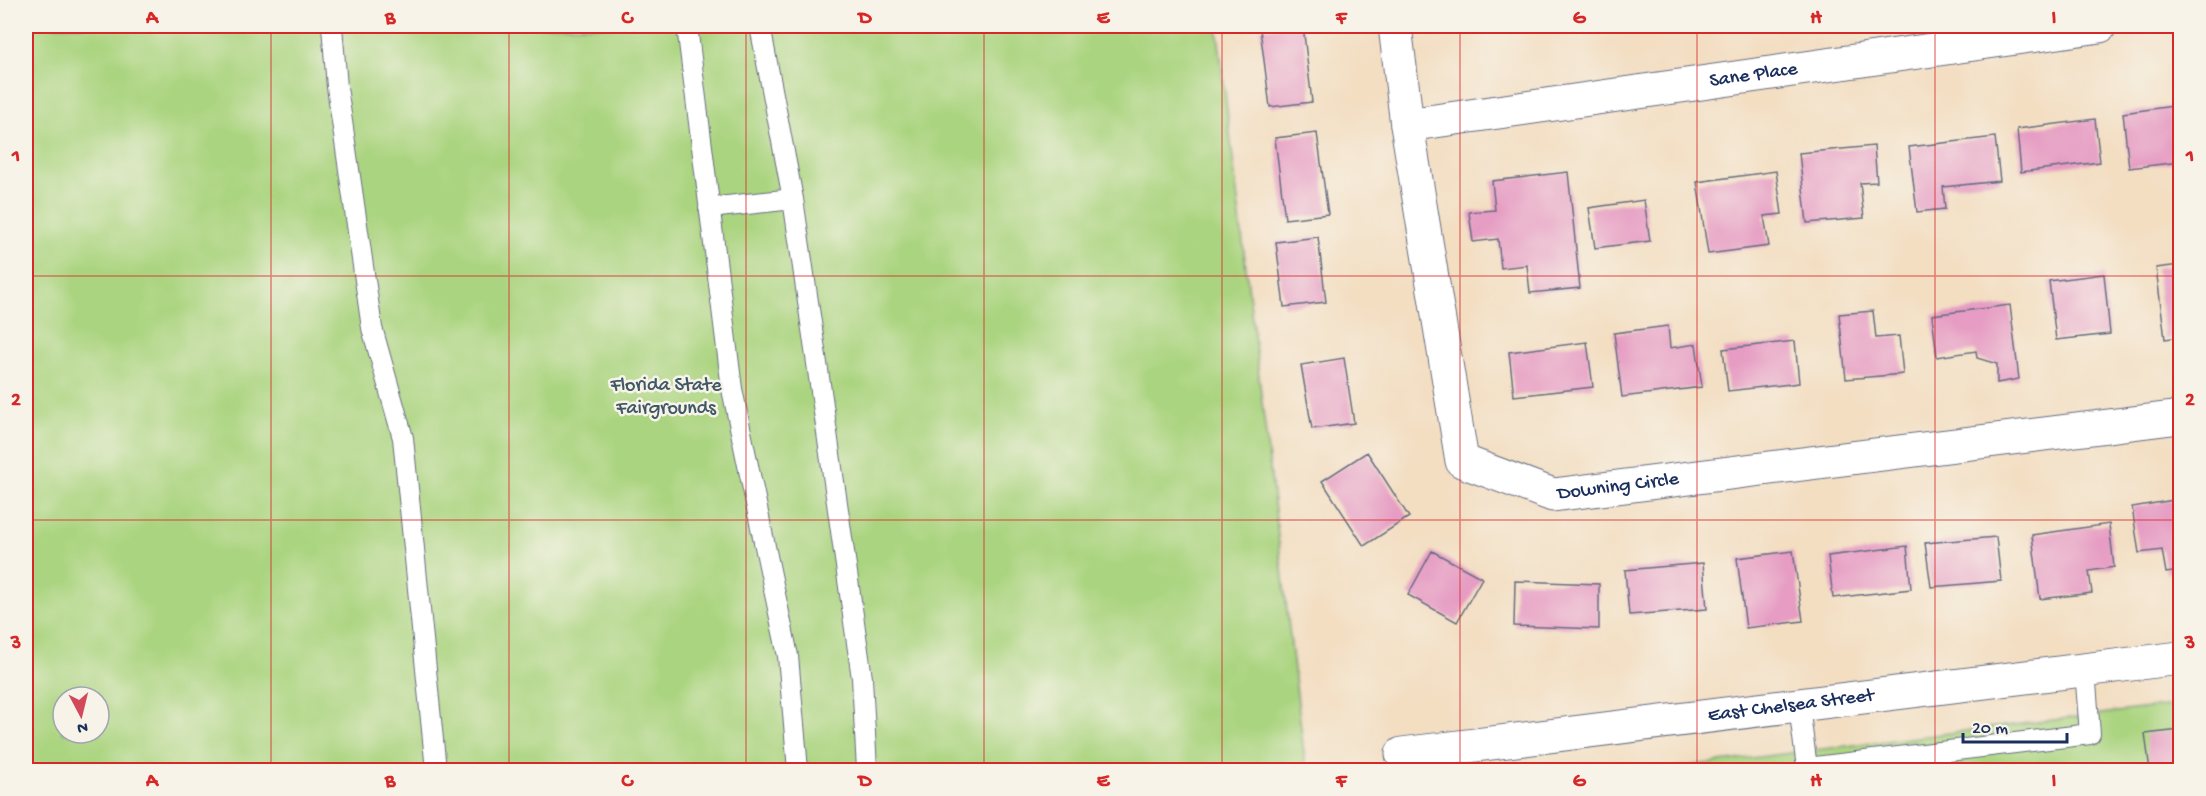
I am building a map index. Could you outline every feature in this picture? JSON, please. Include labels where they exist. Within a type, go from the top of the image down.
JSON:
[{"type":"street","name":"Downing Circle","points":[[1395,26],[1407,125],[1462,460],[1552,495],[2181,417]]},
{"type":"street","name":"Sane Place","points":[[1407,125],[2100,26]]},
{"type":"street","name":"East Chelsea Street","points":[[1402,754],[2181,658]]},
{"type":"lane","points":[[332,26],[337,87],[372,327],[403,438],[436,771]]},
{"type":"lane","points":[[687,26],[732,389],[788,656],[798,771]]},
{"type":"lane","points":[[759,26],[793,199],[862,678],[867,771]]},
{"type":"lane","points":[[709,208],[793,199]]},
{"type":"lane","points":[[1799,706],[1807,768],[2090,734],[2085,670]]},
{"type":"green space","name":"Florida State Fairgrounds","points":[[26,26],[1217,26],[1306,770],[26,770]]},
{"type":"green space","points":[[2180,704],[2180,770],[1655,770]]},
{"type":"building","points":[[1303,26],[1312,102],[1270,107],[1260,29]]},
{"type":"building","points":[[2180,105],[2180,162],[2129,168],[2123,113]]},
{"type":"building","points":[[2095,119],[2100,162],[2021,172],[2017,129]]},
{"type":"building","points":[[1317,133],[1328,214],[1285,219],[1275,138]]},
{"type":"building","points":[[1995,137],[2000,181],[1943,187],[1945,209],[1917,212],[1909,147]]},
{"type":"building","points":[[1874,146],[1877,182],[1860,183],[1864,218],[1807,223],[1799,153]]},
{"type":"building","points":[[1776,171],[1782,214],[1764,216],[1769,246],[1708,254],[1697,182]]},
{"type":"building","points":[[1568,172],[1580,288],[1530,293],[1527,265],[1501,268],[1498,239],[1473,242],[1469,212],[1495,210],[1492,181]]},
{"type":"building","points":[[1644,200],[1650,241],[1595,248],[1589,208]]},
{"type":"building","points":[[1318,237],[1326,302],[1284,307],[1276,242]]},
{"type":"building","points":[[2180,265],[2180,337],[2165,339],[2156,268]]},
{"type":"building","points":[[2104,274],[2110,334],[2056,340],[2049,281]]},
{"type":"building","points":[[2010,305],[2019,379],[1997,383],[1997,364],[1977,358],[1976,351],[1937,357],[1932,315]]},
{"type":"building","points":[[1873,311],[1876,338],[1899,336],[1903,374],[1846,379],[1839,314]]},
{"type":"building","points":[[1668,326],[1670,348],[1696,344],[1702,387],[1622,397],[1614,333]]},
{"type":"building","points":[[1795,341],[1799,383],[1728,391],[1723,349]]},
{"type":"building","points":[[1587,342],[1593,387],[1514,396],[1509,352]]},
{"type":"building","points":[[1344,358],[1354,423],[1312,429],[1301,365]]},
{"type":"building","points":[[1367,452],[1409,517],[1364,546],[1322,481]]},
{"type":"building","points":[[2180,499],[2180,571],[2166,573],[2162,550],[2139,553],[2132,507]]},
{"type":"building","points":[[2109,524],[2114,567],[2089,571],[2092,593],[2040,599],[2032,535]]},
{"type":"building","points":[[1996,537],[2001,581],[1931,587],[1925,543]]},
{"type":"building","points":[[1907,546],[1911,589],[1833,598],[1828,556]]},
{"type":"building","points":[[1432,551],[1482,578],[1457,622],[1408,595]]},
{"type":"building","points":[[1793,551],[1803,621],[1746,628],[1737,558]]},
{"type":"building","points":[[1703,563],[1707,609],[1629,615],[1625,570]]},
{"type":"building","points":[[1515,581],[1599,584],[1599,629],[1514,626]]},
{"type":"building","points":[[2180,730],[2180,770],[2150,770],[2145,734]]}]
